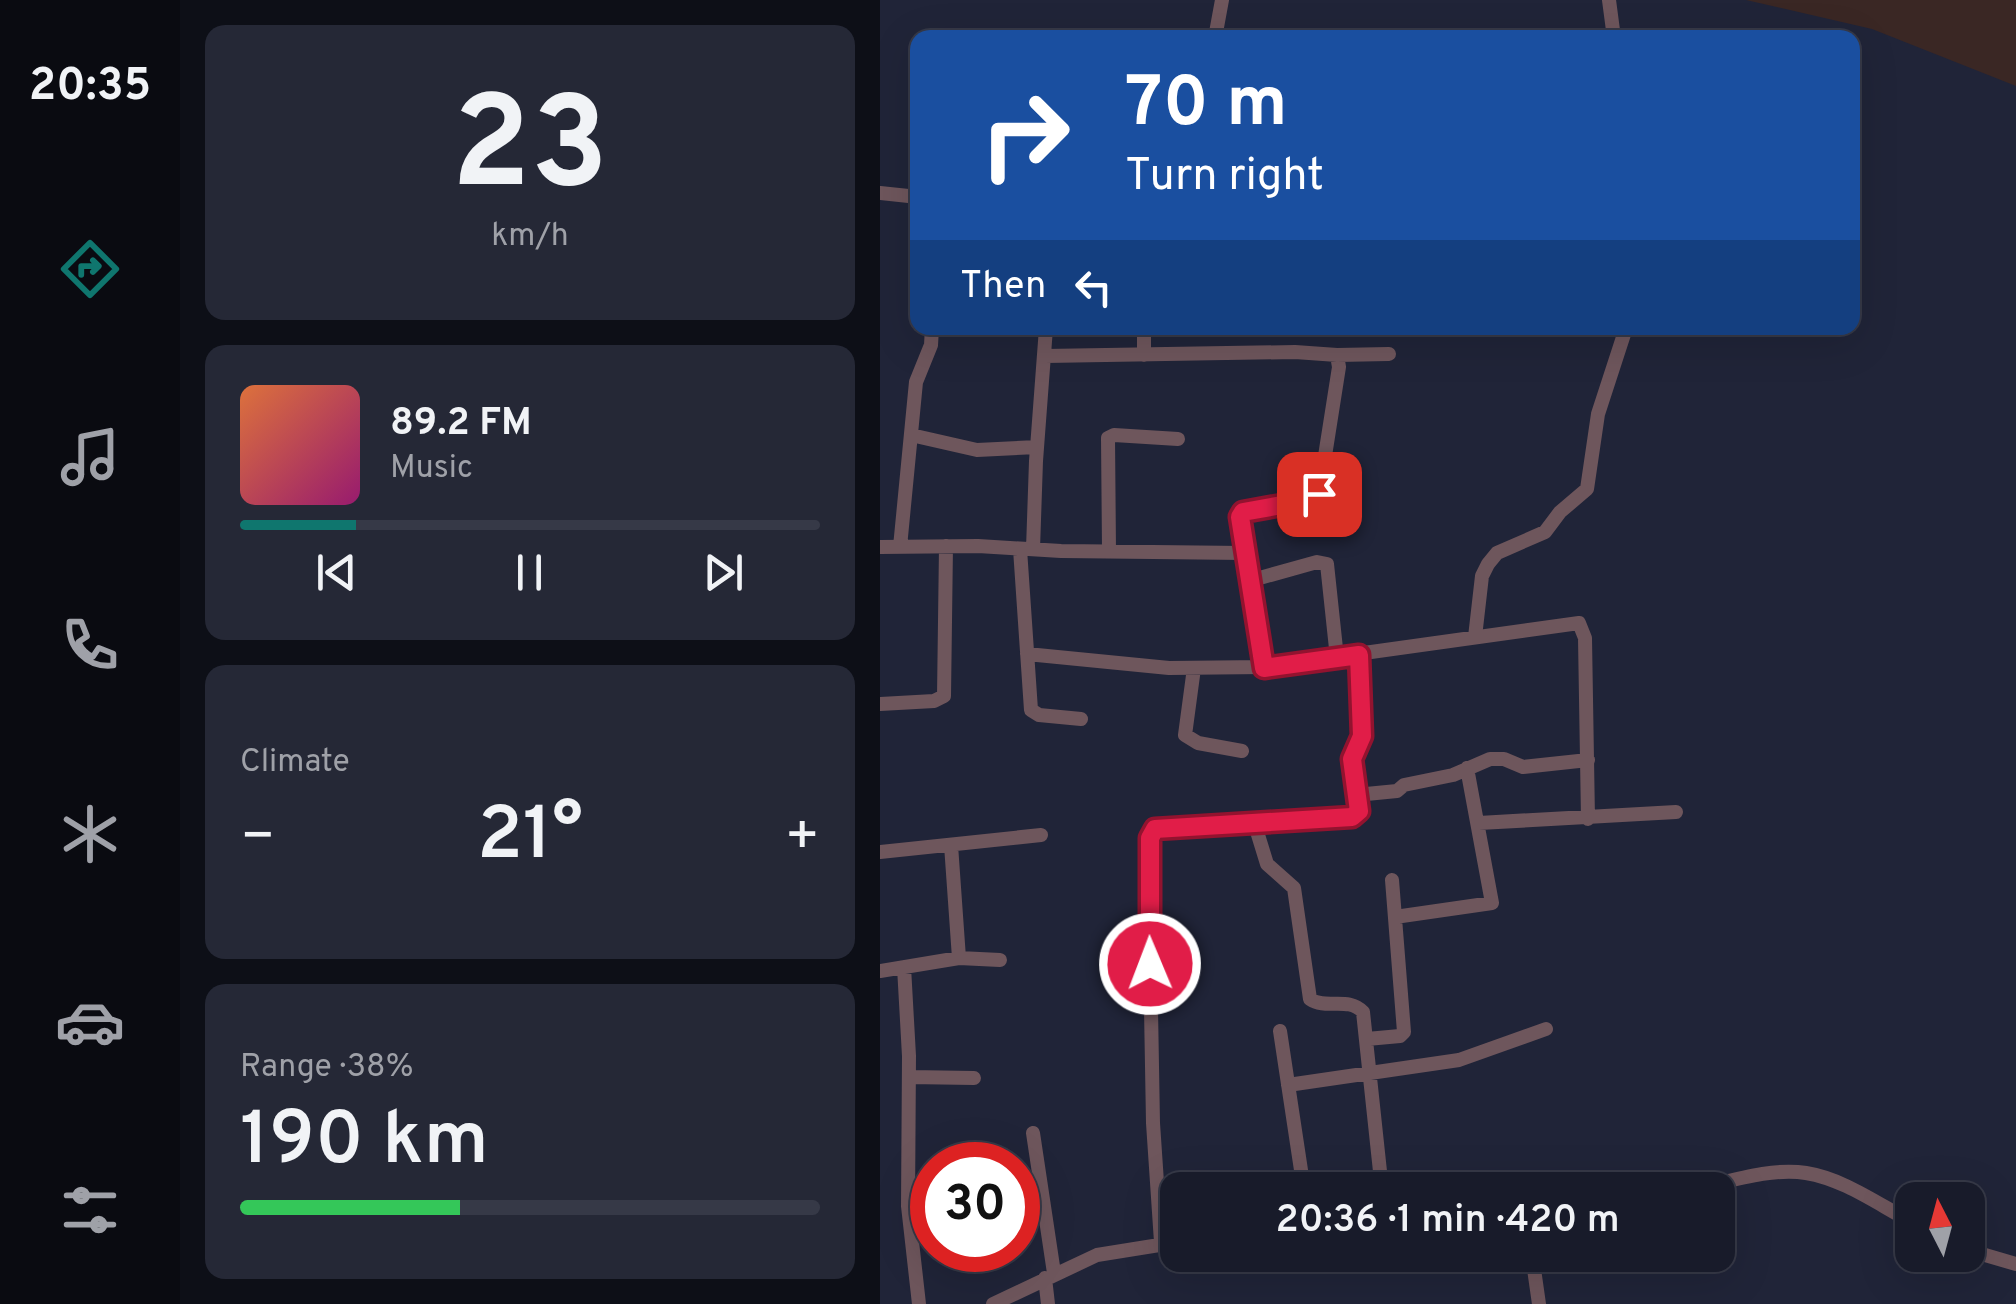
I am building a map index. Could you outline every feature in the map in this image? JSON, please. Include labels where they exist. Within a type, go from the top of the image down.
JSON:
[{"type":"street","points":[[1216,30],[1222,0]]},
{"type":"street","points":[[1609,0],[1613,30]]},
{"type":"street","points":[[880,193],[910,196]]},
{"type":"street","points":[[900,547],[916,382],[932,335]]},
{"type":"street","points":[[1046,335],[1027,549],[1031,710],[1039,716],[1082,719]]},
{"type":"street","points":[[1144,335],[1144,355]]},
{"type":"street","points":[[1475,637],[1482,576],[1488,564],[1497,553],[1545,532],[1560,512],[1587,489],[1598,414],[1624,335]]},
{"type":"street","points":[[1044,356],[1389,354]]},
{"type":"street","points":[[1264,668],[1240,517],[1243,512],[1310,500],[1319,494],[1338,355]]},
{"type":"street","points":[[911,434],[977,450],[1036,447]]},
{"type":"street","points":[[1109,550],[1108,438],[1114,434],[1178,439]]},
{"type":"street","points":[[880,704],[934,701],[944,696],[946,546]]},
{"type":"street","points":[[880,547],[1244,553]]},
{"type":"street","points":[[1249,581],[1317,562],[1327,564],[1337,658]]},
{"type":"street","points":[[1027,654],[1194,668],[1264,668],[1579,623],[1585,638],[1588,818]]},
{"type":"street","points":[[1160,1227],[1153,1123],[1151,832],[1162,826],[1255,825],[1352,817],[1359,811],[1352,759],[1362,736],[1359,655]]},
{"type":"street","points":[[1194,668],[1186,735],[1198,743],[1242,751]]},
{"type":"street","points":[[1356,795],[1390,792],[1408,783],[1453,775],[1496,758],[1523,767],[1588,760]]},
{"type":"street","points":[[1395,918],[1492,902],[1467,768]]},
{"type":"street","points":[[1479,822],[1676,812]]},
{"type":"street","points":[[1255,825],[1266,864],[1294,888],[1310,1000],[1360,1007],[1372,1074],[1380,1172]]},
{"type":"street","points":[[880,852],[1041,836]]},
{"type":"street","points":[[951,845],[959,958]]},
{"type":"street","points":[[1367,1039],[1400,1036],[1404,1032],[1392,880]]},
{"type":"street","points":[[880,971],[959,958],[1000,960]]},
{"type":"street","points":[[904,966],[909,1077],[908,1206],[919,1304]]},
{"type":"street","points":[[1288,1085],[1458,1060],[1546,1029]]},
{"type":"street","points":[[1280,1031],[1301,1172]]},
{"type":"street","points":[[909,1077],[974,1078]]},
{"type":"street","points":[[1033,1133],[1049,1276],[1048,1304]]},
{"type":"street","points":[[1735,1182],[1787,1172],[1806,1173],[1854,1190],[1895,1213]]},
{"type":"street","points":[[993,1304],[1097,1254],[1160,1242]]},
{"type":"street","points":[[1985,1255],[2016,1264]]},
{"type":"street","points":[[1535,1272],[1540,1304]]},
{"type":"shaded area","points":[[1746,0],[2016,0],[2016,86],[1872,29]]},
{"type":"route","points":[[1150,964],[1150,838],[1155,829],[1352,817],[1359,811],[1352,759],[1362,736],[1359,655],[1264,668],[1244,553],[1240,517],[1243,512],[1310,500],[1319,494]]}]
